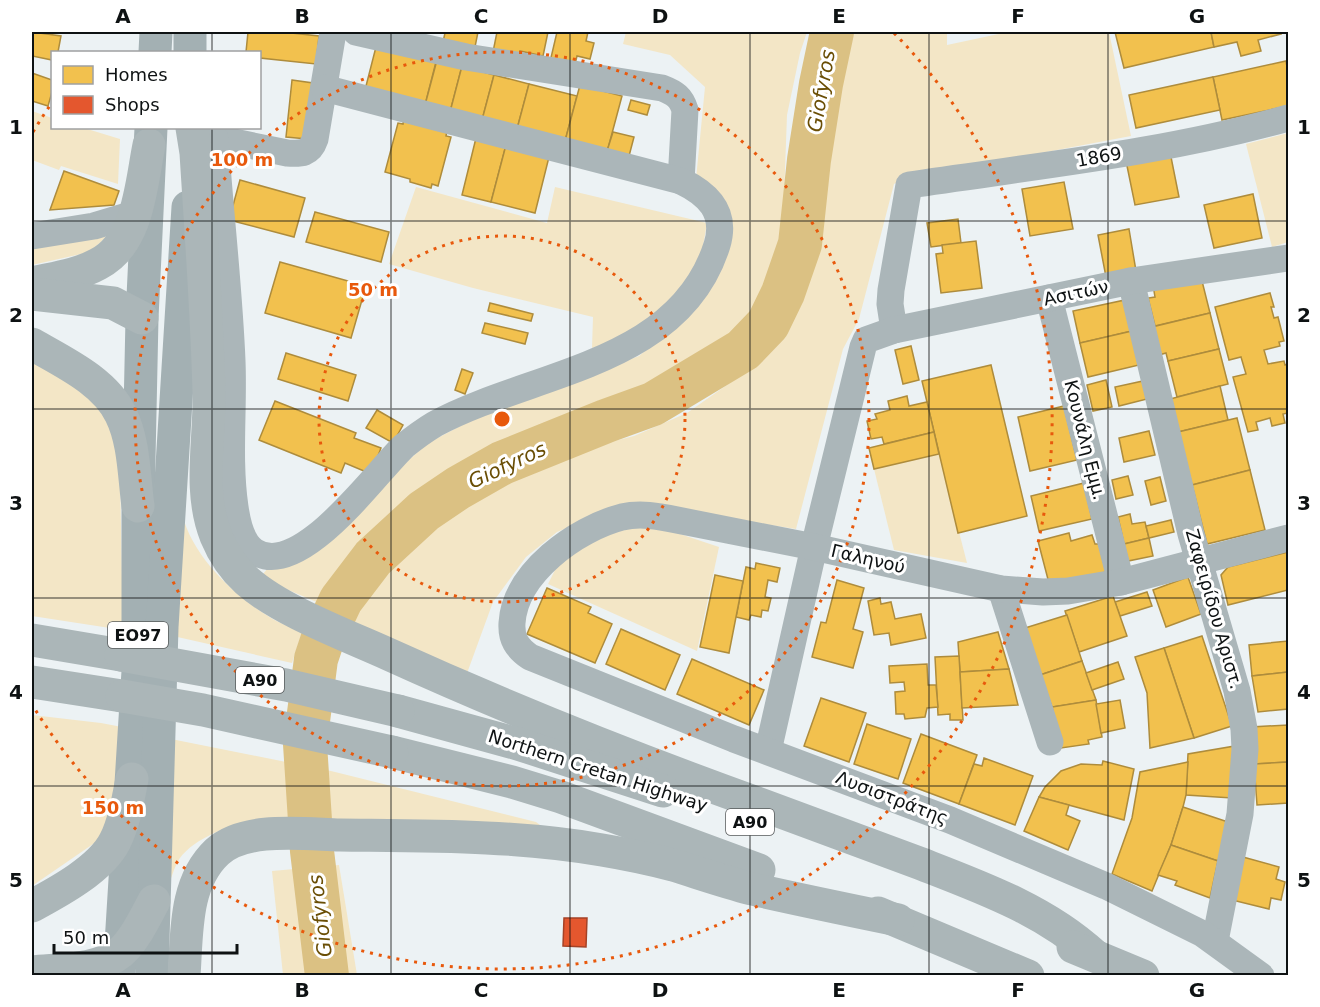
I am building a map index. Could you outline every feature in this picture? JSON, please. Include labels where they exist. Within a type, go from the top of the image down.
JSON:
[{"type":"highway","points":[[198,132],[208,360],[207,504],[213,528],[225,554],[246,580],[289,608],[553,726],[967,882],[1054,923],[1094,955]]},
{"type":"highway","points":[[32,282],[64,276],[100,263],[111,255],[124,240],[134,214],[150,136]]},
{"type":"highway","points":[[32,294],[113,303],[142,318]]},
{"type":"highway","points":[[32,344],[97,385],[117,406],[127,429],[138,506]]},
{"type":"highway","name":"Northern Cretan Highway","points":[[32,640],[265,681],[398,711],[518,744],[709,807],[870,865],[1143,975]]},
{"type":"highway","name":"Northern Cretan Highway","points":[[32,682],[203,710],[392,752],[512,782],[561,797],[898,920],[1028,975]]},
{"type":"highway","points":[[32,906],[84,873],[111,847],[121,826],[132,779]]},
{"type":"highway","points":[[184,975],[190,902],[195,886],[208,862],[218,851],[247,836],[487,837],[602,850],[648,859],[752,889],[898,920]]},
{"type":"highway","points":[[32,972],[120,963],[154,901]]},
{"type":"main road","points":[[155,51],[156,32]]},
{"type":"main road","points":[[190,32],[190,51]]},
{"type":"main road","name":"ΕΟ97","points":[[152,975],[162,627],[188,203],[198,132]]},
{"type":"main road","name":"ΕΟ97","points":[[120,963],[138,671],[138,506],[142,318],[150,136]]},
{"type":"main road","points":[[142,318],[180,339]]},
{"type":"street","points":[[324,88],[681,181],[699,190],[711,202],[717,213],[718,242],[702,279],[685,303],[649,333],[604,358],[480,404],[434,425],[404,446],[327,528],[300,548],[273,556],[257,552],[246,543],[236,509],[232,357],[198,132],[302,154],[311,148],[315,139],[333,32]]},
{"type":"street","points":[[356,32],[466,57],[662,88],[674,92],[682,101],[685,110],[681,181]]},
{"type":"street","name":"1869","points":[[894,330],[890,304],[891,290],[909,186],[1099,158],[1194,140],[1288,118]]},
{"type":"street","points":[[32,236],[94,226],[134,214]]},
{"type":"street","name":"Ασιτών","points":[[814,547],[862,347],[866,340],[894,330],[1131,281],[1197,270],[1287,263]]},
{"type":"street","name":"Ζαφειρίδου Αριστ.","points":[[1131,281],[1191,534],[1237,691],[1245,748],[1240,814],[1215,941]]},
{"type":"street","name":"Κουνάλη Εμμ.","points":[[1049,298],[1121,582]]},
{"type":"street","name":"Γαληνού","points":[[514,641],[511,628],[515,604],[535,572],[554,553],[599,525],[620,518],[640,515],[814,547],[1001,589],[1043,592],[1068,591],[1121,582],[1288,538]]},
{"type":"street","points":[[768,751],[814,547]]},
{"type":"street","points":[[1001,589],[1050,742]]},
{"type":"street","name":"Λυσιστράτης","points":[[514,641],[523,652],[540,661],[950,820],[1106,886],[1183,922],[1215,941],[1261,975]]},
{"type":"shaded area","points":[[626,32],[807,32],[800,53],[787,115],[783,226],[769,294],[750,322],[717,355],[645,397],[546,433],[469,465],[414,503],[348,566],[319,603],[260,578],[267,569],[384,482],[428,443],[493,409],[639,356],[697,305],[730,236],[696,179],[705,87],[670,55],[623,44]]},
{"type":"shaded area","points":[[844,32],[947,32],[947,45],[1008,32],[1109,32],[1131,136],[1004,160],[920,171],[894,184],[859,319],[843,349],[796,529],[725,518],[603,513],[557,532],[526,557],[493,602],[466,676],[348,619],[377,575],[441,514],[492,483],[571,452],[634,436],[687,413],[764,359],[793,311],[810,246],[836,63]]},
{"type":"shaded area","points":[[32,111],[51,118],[51,129],[87,129],[120,139],[118,184],[61,166],[59,170],[32,160]]},
{"type":"shaded area","points":[[1288,133],[1288,242],[1272,247],[1246,144]]},
{"type":"shaded area","points":[[416,187],[547,223],[555,187],[707,223],[702,252],[689,279],[670,302],[621,340],[592,348],[593,317],[473,288],[389,264]]},
{"type":"shaded area","points":[[106,237],[90,252],[32,265],[32,248],[80,238]]},
{"type":"shaded area","points":[[32,356],[90,395],[111,424],[120,476],[123,630],[32,616]]},
{"type":"shaded area","points":[[939,454],[967,563],[894,550],[874,469]]},
{"type":"shaded area","points":[[182,514],[195,545],[228,585],[254,607],[280,623],[302,632],[292,663],[173,636]]},
{"type":"shaded area","points":[[637,525],[674,532],[719,547],[697,651],[548,584],[557,566],[603,534]]},
{"type":"shaded area","points":[[32,715],[122,727],[115,810],[96,842],[32,886]]},
{"type":"shaded area","points":[[171,739],[331,771],[536,822],[540,825],[539,832],[249,821],[219,831],[190,848],[177,863],[167,890]]},
{"type":"shaded area","points":[[339,865],[357,975],[283,975],[272,871]]},
{"type":"building: Homes","points":[[32,32],[61,36],[58,51],[51,51],[51,60],[32,56]]},
{"type":"building: Homes","points":[[248,32],[282,32],[319,36],[316,64],[261,58],[261,51],[246,51]]},
{"type":"building: Homes","points":[[435,32],[478,32],[475,47],[443,42],[445,33]]},
{"type":"building: Homes","points":[[497,32],[548,32],[543,56],[520,51],[519,57],[493,52]]},
{"type":"building: Homes","points":[[557,32],[588,32],[586,41],[594,43],[590,59],[577,56],[574,68],[550,62]]},
{"type":"building: Homes","points":[[1115,32],[1211,32],[1214,47],[1124,68]]},
{"type":"building: Homes","points":[[1211,32],[1280,32],[1281,34],[1258,40],[1261,51],[1241,56],[1237,42],[1214,47]]},
{"type":"building: Homes","points":[[377,43],[437,58],[425,105],[365,90]]},
{"type":"building: Homes","points":[[437,60],[462,66],[450,112],[425,105]]},
{"type":"building: Homes","points":[[1286,61],[1288,106],[1222,120],[1213,77]]},
{"type":"building: Homes","points":[[462,66],[494,75],[482,120],[450,112]]},
{"type":"building: Homes","points":[[32,73],[51,80],[48,106],[32,101]]},
{"type":"building: Homes","points":[[494,75],[529,84],[517,129],[482,120]]},
{"type":"building: Homes","points":[[1213,77],[1220,110],[1136,128],[1129,95]]},
{"type":"building: Homes","points":[[292,80],[313,83],[307,139],[286,137]]},
{"type":"building: Homes","points":[[529,84],[577,96],[565,141],[517,129]]},
{"type":"building: Homes","points":[[580,85],[622,96],[607,152],[565,141]]},
{"type":"building: Homes","points":[[631,100],[650,105],[647,115],[628,110]]},
{"type":"building: Homes","points":[[404,119],[447,131],[446,136],[451,137],[438,186],[432,184],[431,188],[385,172],[398,123],[403,124]]},
{"type":"building: Homes","points":[[613,132],[634,137],[629,156],[607,151]]},
{"type":"building: Homes","points":[[476,138],[506,145],[491,202],[462,195]]},
{"type":"building: Homes","points":[[506,145],[549,157],[535,213],[491,202]]},
{"type":"building: Homes","points":[[1170,152],[1179,197],[1135,205],[1126,161]]},
{"type":"building: Homes","points":[[64,171],[119,191],[114,205],[50,210]]},
{"type":"building: Homes","points":[[240,180],[305,198],[294,237],[229,220]]},
{"type":"building: Homes","points":[[1064,182],[1073,229],[1030,236],[1022,189]]},
{"type":"building: Homes","points":[[1253,194],[1262,238],[1214,248],[1204,205]]},
{"type":"building: Homes","points":[[315,212],[389,232],[381,262],[306,242]]},
{"type":"building: Homes","points":[[958,219],[961,243],[931,247],[927,223]]},
{"type":"building: Homes","points":[[1129,229],[1136,271],[1106,277],[1098,235]]},
{"type":"building: Homes","points":[[976,241],[982,288],[941,293],[936,254],[943,253],[942,245]]},
{"type":"building: Homes","points":[[280,262],[366,286],[351,338],[265,313]]},
{"type":"building: Homes","points":[[1200,273],[1210,313],[1155,326],[1148,298],[1155,297],[1153,285]]},
{"type":"building: Homes","points":[[1270,293],[1274,318],[1278,317],[1284,341],[1279,342],[1280,346],[1264,350],[1268,364],[1284,361],[1285,365],[1288,364],[1288,413],[1283,414],[1285,423],[1272,426],[1270,418],[1256,422],[1258,430],[1248,432],[1233,377],[1246,374],[1241,357],[1229,360],[1215,307]]},
{"type":"building: Homes","points":[[1125,300],[1132,331],[1080,343],[1073,311]]},
{"type":"building: Homes","points":[[490,303],[533,314],[531,321],[488,311]]},
{"type":"building: Homes","points":[[1210,313],[1219,349],[1168,361],[1166,353],[1159,355],[1152,327]]},
{"type":"building: Homes","points":[[485,323],[528,333],[525,344],[482,333]]},
{"type":"building: Homes","points":[[1132,331],[1139,365],[1088,377],[1080,343]]},
{"type":"building: Homes","points":[[911,346],[919,380],[903,384],[895,350]]},
{"type":"building: Homes","points":[[1219,349],[1228,384],[1177,397],[1168,361]]},
{"type":"building: Homes","points":[[286,353],[356,375],[348,401],[278,379]]},
{"type":"building: Homes","points":[[991,365],[1027,516],[958,533],[922,381]]},
{"type":"building: Homes","points":[[462,369],[473,373],[465,394],[455,390]]},
{"type":"building: Homes","points":[[1106,380],[1112,407],[1093,411],[1087,385]]},
{"type":"building: Homes","points":[[1143,381],[1147,399],[1119,406],[1115,387]]},
{"type":"building: Homes","points":[[1220,386],[1228,420],[1178,432],[1170,399]]},
{"type":"building: Homes","points":[[907,396],[909,406],[927,402],[934,432],[884,444],[882,437],[871,439],[867,421],[877,419],[875,414],[890,410],[888,401]]},
{"type":"building: Homes","points":[[275,401],[356,433],[354,438],[381,448],[371,474],[345,463],[341,473],[259,440]]},
{"type":"building: Homes","points":[[1064,406],[1077,460],[1030,471],[1018,417]]},
{"type":"building: Homes","points":[[377,410],[403,425],[393,443],[366,428]]},
{"type":"building: Homes","points":[[1237,418],[1250,470],[1192,485],[1178,432]]},
{"type":"building: Homes","points":[[1149,431],[1155,455],[1124,462],[1119,438]]},
{"type":"building: Homes","points":[[934,432],[939,454],[874,469],[869,448]]},
{"type":"building: Homes","points":[[1250,470],[1265,530],[1207,544],[1192,485]]},
{"type":"building: Homes","points":[[1128,476],[1133,495],[1116,499],[1112,480]]},
{"type":"building: Homes","points":[[1160,477],[1166,501],[1151,505],[1145,481]]},
{"type":"building: Homes","points":[[1084,483],[1092,519],[1039,531],[1031,496]]},
{"type":"building: Homes","points":[[1130,514],[1132,524],[1145,522],[1149,538],[1124,544],[1118,517]]},
{"type":"building: Homes","points":[[1171,520],[1174,532],[1149,538],[1146,526]]},
{"type":"building: Homes","points":[[1069,533],[1071,541],[1092,535],[1095,544],[1099,544],[1106,572],[1050,587],[1038,541]]},
{"type":"building: Homes","points":[[1149,538],[1153,556],[1128,561],[1124,544]]},
{"type":"building: Homes","points":[[1288,552],[1288,590],[1228,605],[1221,575],[1228,567]]},
{"type":"building: Homes","points":[[756,563],[780,568],[777,582],[768,580],[765,597],[771,598],[768,611],[762,610],[761,617],[751,615],[749,620],[736,617],[746,567],[755,569]]},
{"type":"building: Homes","points":[[715,575],[743,581],[729,653],[700,647]]},
{"type":"building: Homes","points":[[1188,577],[1201,614],[1166,627],[1153,590]]},
{"type":"building: Homes","points":[[837,580],[864,588],[853,629],[863,632],[853,668],[812,657],[821,622],[826,623]]},
{"type":"building: Homes","points":[[547,588],[591,607],[588,613],[612,624],[595,663],[527,634]]},
{"type":"building: Homes","points":[[1147,592],[1152,606],[1120,616],[1115,602]]},
{"type":"building: Homes","points":[[1113,596],[1127,636],[1079,652],[1065,611]]},
{"type":"building: Homes","points":[[880,598],[881,604],[891,602],[895,619],[921,614],[926,638],[891,645],[889,633],[874,635],[868,601]]},
{"type":"building: Homes","points":[[1067,615],[1082,661],[1040,675],[1025,628]]},
{"type":"building: Homes","points":[[621,629],[680,655],[665,690],[606,664]]},
{"type":"building: Homes","points":[[998,632],[1009,669],[960,672],[958,642]]},
{"type":"building: Homes","points":[[1202,636],[1232,726],[1194,738],[1164,648]]},
{"type":"building: Homes","points":[[1288,641],[1288,672],[1252,676],[1249,645]]},
{"type":"building: Homes","points":[[1164,648],[1194,738],[1150,748],[1147,693],[1135,657]]},
{"type":"building: Homes","points":[[959,656],[963,720],[950,720],[950,714],[938,715],[935,657]]},
{"type":"building: Homes","points":[[692,659],[764,690],[749,725],[677,694]]},
{"type":"building: Homes","points":[[1082,661],[1096,700],[1052,707],[1040,675]]},
{"type":"building: Homes","points":[[1118,662],[1124,679],[1092,690],[1086,673]]},
{"type":"building: Homes","points":[[927,664],[928,685],[936,685],[938,707],[927,708],[925,717],[905,719],[904,714],[896,714],[895,692],[905,691],[904,682],[890,683],[889,666]]},
{"type":"building: Homes","points":[[1009,669],[1018,705],[962,708],[960,672]]},
{"type":"building: Homes","points":[[1288,672],[1288,709],[1258,712],[1252,676]]},
{"type":"building: Homes","points":[[821,698],[866,713],[849,762],[804,746]]},
{"type":"building: Homes","points":[[1096,700],[1102,737],[1088,740],[1089,744],[1061,748],[1052,707]]},
{"type":"building: Homes","points":[[1120,700],[1125,728],[1101,733],[1096,704]]},
{"type":"building: Homes","points":[[867,724],[911,739],[898,779],[854,764]]},
{"type":"building: Homes","points":[[1288,725],[1288,762],[1254,764],[1251,727]]},
{"type":"building: Homes","points":[[921,734],[977,755],[959,804],[903,783]]},
{"type":"building: Homes","points":[[1235,746],[1232,798],[1186,795],[1188,754]]},
{"type":"building: Homes","points":[[984,758],[1033,776],[1015,825],[959,804],[974,764],[982,766]]},
{"type":"building: Homes","points":[[1103,761],[1134,769],[1124,820],[1039,797],[1045,787],[1061,771],[1081,764],[1102,765]]},
{"type":"building: Homes","points":[[1188,762],[1183,807],[1171,845],[1152,891],[1112,874],[1132,818],[1140,772]]},
{"type":"building: Homes","points":[[1288,762],[1288,803],[1257,805],[1254,764]]},
{"type":"building: Homes","points":[[1039,797],[1069,805],[1066,815],[1080,821],[1068,850],[1024,831]]},
{"type":"building: Homes","points":[[1183,807],[1231,823],[1218,861],[1171,845]]},
{"type":"building: Homes","points":[[1171,845],[1218,861],[1210,898],[1175,885],[1177,881],[1158,875]]},
{"type":"building: Homes","points":[[1243,857],[1279,867],[1276,879],[1285,882],[1281,900],[1271,898],[1269,909],[1232,900]]},
{"type":"building: Shops","points":[[564,918],[587,918],[586,947],[563,946]]},
{"type":"waterway","name":"Giofyros","points":[[327,976],[312,851],[305,744],[316,659],[341,600],[373,558],[424,511],[458,488],[502,463],[653,404],[743,350],[768,324],[783,293],[800,244],[809,160],[832,32]]}]
